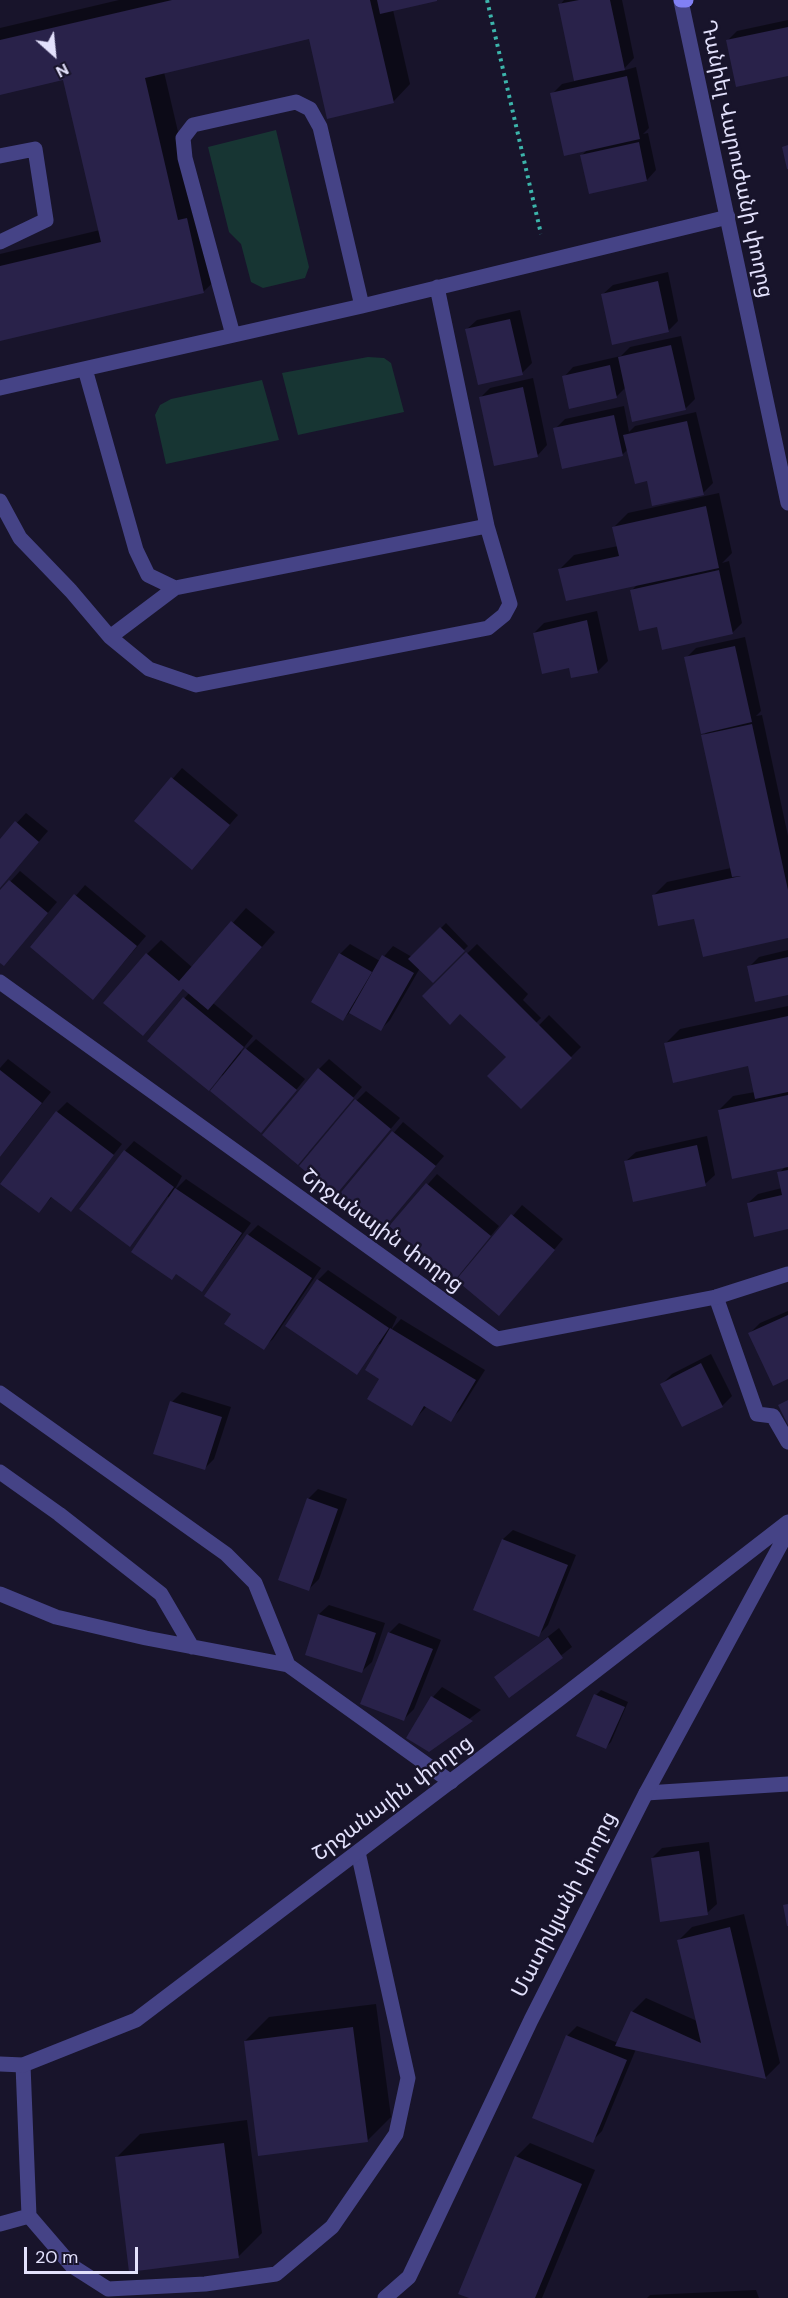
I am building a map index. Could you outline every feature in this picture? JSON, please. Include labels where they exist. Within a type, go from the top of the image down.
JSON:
[{"type":"street","name":"Դանիել Վարուժանի փողոց","points":[[682,0],[788,503]]},
{"type":"street","points":[[233,335],[185,158],[183,138],[193,124],[296,102],[310,109],[320,127],[362,306]]},
{"type":"street","points":[[0,156],[35,149],[46,220],[0,242]]},
{"type":"street","points":[[0,388],[362,306],[728,217]]},
{"type":"street","points":[[0,501],[20,538],[71,591],[110,637],[149,669],[196,685],[488,628],[504,615],[510,604],[487,525],[437,287]]},
{"type":"street","points":[[85,369],[136,550],[148,575],[175,588]]},
{"type":"street","points":[[110,637],[175,588],[487,525]]},
{"type":"street","name":"Շրջանային փողոց","points":[[0,982],[497,1339],[716,1297],[788,1274]]},
{"type":"street","points":[[716,1297],[757,1414],[773,1416],[788,1442]]},
{"type":"street","points":[[0,1393],[226,1554],[255,1583],[288,1665]]},
{"type":"street","points":[[0,1472],[161,1594],[192,1647]]},
{"type":"street","name":"Շրջանային փողոց","points":[[0,2064],[23,2065],[136,2020],[451,1782],[788,1522]]},
{"type":"street","name":"Մատիկյանի փողոց","points":[[385,2298],[409,2277],[531,2020],[645,1793],[788,1531]]},
{"type":"street","points":[[0,1594],[56,1617],[192,1647],[288,1665],[451,1782]]},
{"type":"street","points":[[645,1793],[788,1784]]},
{"type":"street","points":[[23,2065],[28,2216],[72,2266],[108,2289],[205,2284],[276,2274],[332,2227],[396,2134],[408,2078],[358,1852]]},
{"type":"street","points":[[0,2224],[28,2216]]},
{"type":"path","points":[[487,0],[548,261]]},
{"type":"green space","points":[[276,130],[309,267],[305,278],[263,288],[251,282],[241,244],[229,232],[208,147]]},
{"type":"green space","points":[[368,357],[384,358],[391,363],[404,412],[298,435],[282,373]]},
{"type":"green space","points":[[262,380],[279,440],[166,464],[155,415],[160,405],[171,399]]},
{"type":"building","points":[[172,0],[370,0],[394,103],[327,119],[309,39],[145,78],[178,220],[187,218],[204,293],[0,341],[0,266],[101,242],[63,80],[0,95],[0,40]]},
{"type":"building","points":[[377,0],[437,0],[437,1],[380,14]]},
{"type":"building","points":[[579,0],[610,0],[625,70],[574,81],[558,4]]},
{"type":"building","points":[[788,27],[788,76],[736,87],[726,40]]},
{"type":"building","points":[[627,76],[640,139],[564,156],[550,93]]},
{"type":"building","points":[[639,142],[647,181],[589,194],[580,155]]},
{"type":"building","points":[[788,145],[788,169],[787,169],[782,147]]},
{"type":"building","points":[[658,281],[669,332],[612,345],[601,294]]},
{"type":"building","points":[[510,319],[523,375],[478,385],[465,329]]},
{"type":"building","points":[[671,345],[686,410],[632,422],[618,357]]},
{"type":"building","points":[[610,365],[617,398],[569,409],[562,376]]},
{"type":"building","points":[[523,387],[538,457],[494,466],[479,397]]},
{"type":"building","points":[[614,415],[623,456],[562,469],[553,428]]},
{"type":"building","points":[[687,421],[704,495],[652,506],[647,481],[635,484],[623,435]]},
{"type":"building","points":[[706,506],[719,568],[566,601],[558,569],[619,556],[612,527]]},
{"type":"building","points":[[719,570],[733,634],[662,650],[657,627],[639,631],[630,590]]},
{"type":"building","points":[[587,620],[598,673],[571,678],[569,668],[542,674],[533,633]]},
{"type":"building","points":[[735,646],[752,722],[701,734],[684,657]]},
{"type":"building","points":[[752,724],[788,890],[788,938],[703,957],[694,919],[658,926],[652,895],[741,876],[732,877],[701,735]]},
{"type":"building","points":[[171,777],[230,825],[192,870],[134,821]]},
{"type":"building","points":[[15,821],[39,842],[0,888],[0,839]]},
{"type":"building","points":[[9,880],[48,913],[4,966],[0,963],[0,890]]},
{"type":"building","points":[[74,894],[137,946],[93,1000],[30,947]]},
{"type":"building","points":[[231,921],[262,947],[208,1010],[183,989],[143,1036],[103,1003],[146,953],[179,981]]},
{"type":"building","points":[[440,927],[465,951],[433,983],[408,959]]},
{"type":"building","points":[[466,952],[572,1058],[521,1109],[487,1076],[506,1057],[460,1014],[450,1025],[422,996]]},
{"type":"building","points":[[339,953],[372,972],[343,1021],[311,1002]]},
{"type":"building","points":[[382,955],[414,973],[381,1031],[349,1013]]},
{"type":"building","points":[[788,957],[788,995],[755,1002],[747,966]]},
{"type":"building","points":[[183,997],[244,1047],[209,1091],[147,1041]]},
{"type":"building","points":[[788,1016],[788,1092],[755,1099],[748,1066],[673,1083],[664,1043]]},
{"type":"building","points":[[245,1048],[297,1090],[261,1133],[210,1091]]},
{"type":"building","points":[[318,1068],[354,1098],[298,1165],[262,1135]]},
{"type":"building","points":[[0,1070],[42,1103],[0,1157]]},
{"type":"building","points":[[788,1095],[788,1167],[732,1179],[718,1110]]},
{"type":"building","points":[[355,1099],[391,1129],[335,1196],[299,1166]]},
{"type":"building","points":[[56,1111],[114,1155],[71,1212],[51,1197],[39,1213],[0,1184]]},
{"type":"building","points":[[392,1131],[436,1166],[380,1233],[337,1197]]},
{"type":"building","points":[[697,1145],[706,1186],[633,1202],[624,1161]]},
{"type":"building","points":[[124,1150],[174,1187],[130,1247],[79,1209]]},
{"type":"building","points":[[788,1170],[788,1229],[754,1237],[747,1203],[782,1195],[777,1172]]},
{"type":"building","points":[[426,1183],[491,1236],[455,1280],[389,1226]]},
{"type":"building","points":[[175,1188],[242,1233],[202,1292],[176,1274],[172,1280],[131,1252]]},
{"type":"building","points":[[511,1214],[555,1250],[499,1316],[456,1280]]},
{"type":"building","points":[[247,1234],[312,1278],[264,1350],[224,1324],[231,1314],[204,1296]]},
{"type":"building","points":[[317,1279],[389,1328],[357,1375],[285,1326]]},
{"type":"building","points":[[788,1315],[788,1379],[773,1386],[748,1333]]},
{"type":"building","points":[[390,1328],[476,1380],[451,1422],[424,1406],[412,1426],[367,1399],[379,1379],[365,1370]]},
{"type":"building","points":[[701,1363],[723,1407],[682,1427],[660,1384]]},
{"type":"building","points":[[788,1400],[788,1425],[778,1405]]},
{"type":"building","points":[[170,1401],[222,1417],[205,1470],[153,1454]]},
{"type":"building","points":[[307,1498],[338,1509],[309,1591],[278,1580]]},
{"type":"building","points":[[502,1539],[568,1565],[539,1637],[473,1610]]},
{"type":"building","points":[[318,1614],[376,1633],[362,1673],[305,1655]]},
{"type":"building","points":[[388,1632],[433,1649],[404,1721],[360,1704]]},
{"type":"building","points":[[548,1637],[563,1658],[509,1698],[494,1677]]},
{"type":"building","points":[[594,1694],[625,1707],[606,1749],[576,1736]]},
{"type":"building","points":[[431,1696],[473,1721],[429,1752],[406,1738]]},
{"type":"building","points":[[699,1851],[708,1915],[660,1922],[651,1858]]},
{"type":"building","points":[[788,1904],[788,1926],[787,1926],[783,1905]]},
{"type":"building","points":[[730,1927],[766,2079],[615,2046],[631,2011],[701,2043],[677,1940]]},
{"type":"building","points":[[353,2027],[368,2142],[258,2156],[244,2041]]},
{"type":"building","points":[[566,2035],[627,2060],[593,2143],[532,2118]]},
{"type":"building","points":[[224,2143],[239,2258],[129,2272],[115,2157]]},
{"type":"building","points":[[515,2156],[582,2184],[535,2298],[469,2298],[458,2294]]}]
